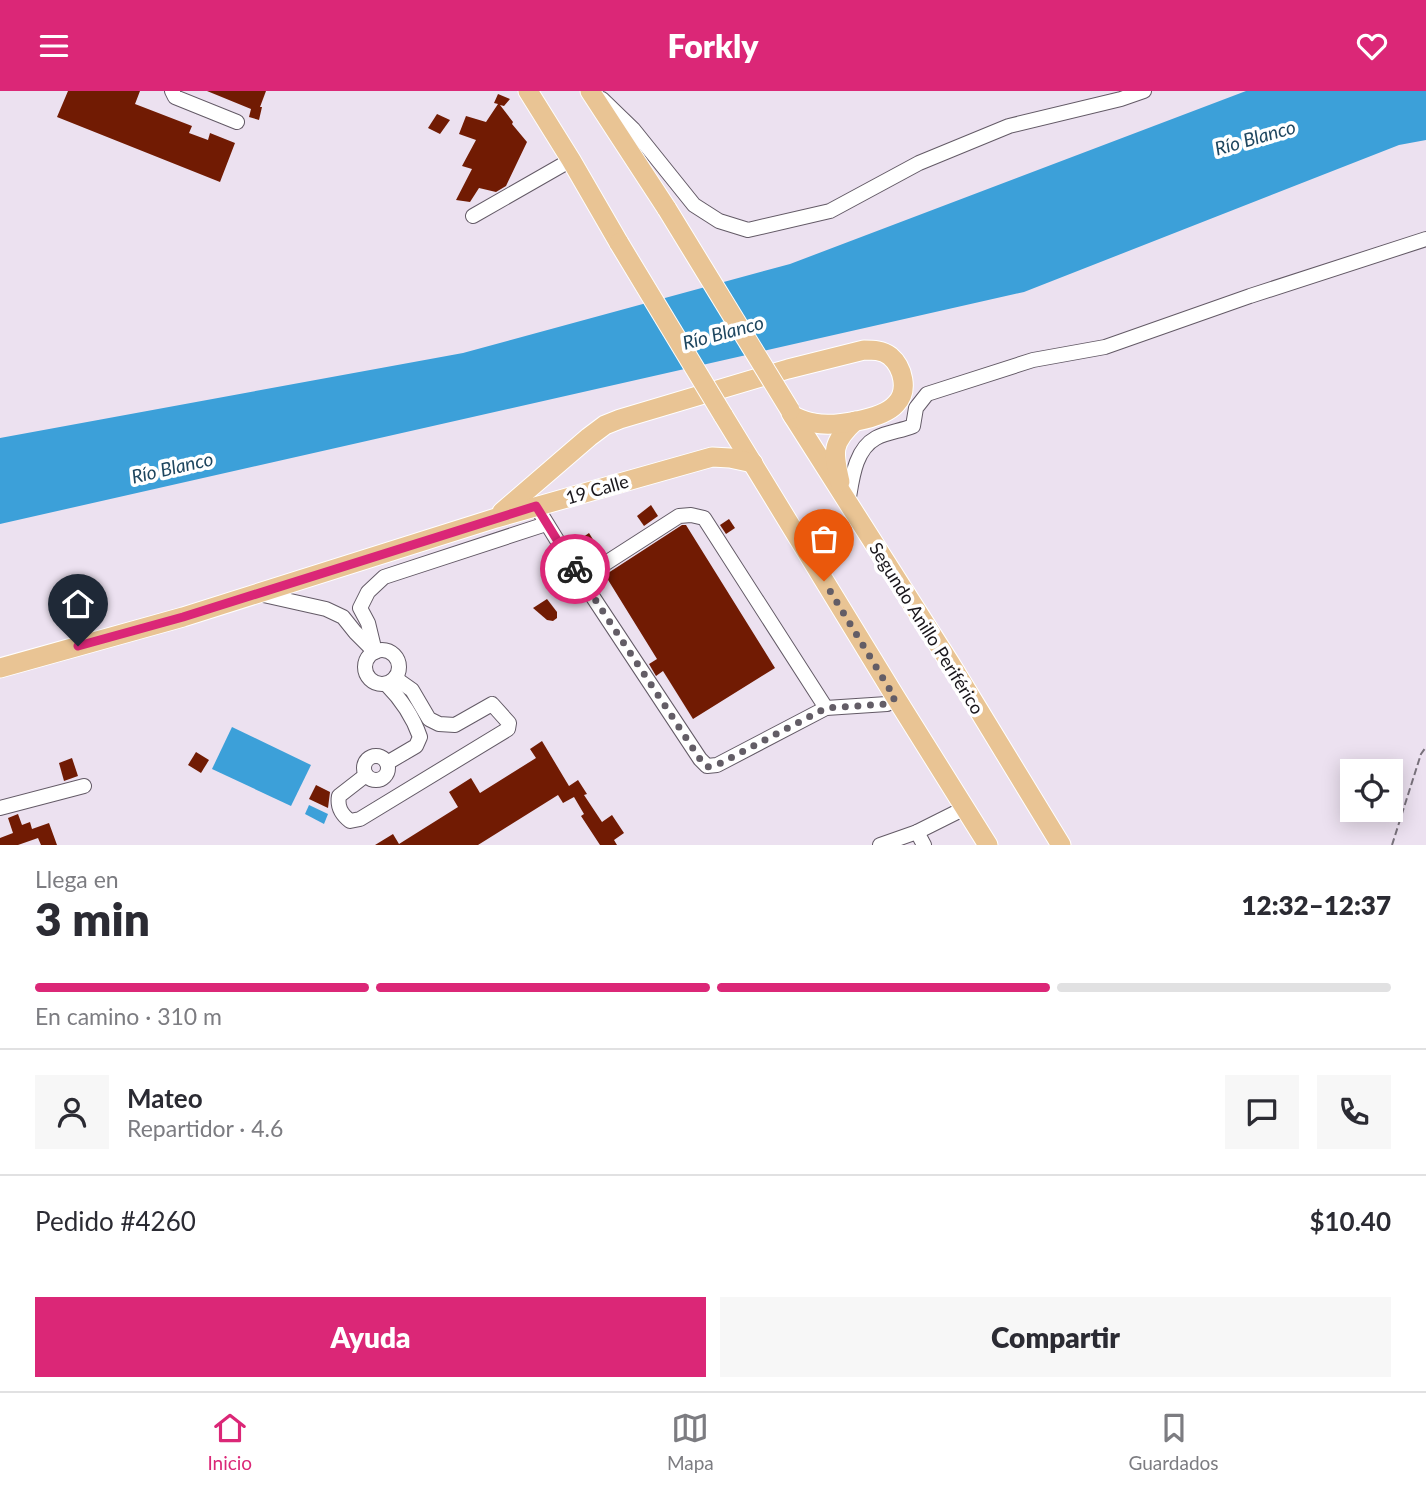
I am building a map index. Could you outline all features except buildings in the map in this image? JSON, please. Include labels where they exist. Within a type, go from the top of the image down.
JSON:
[{"type":"main road","points":[[528,91],[895,698],[988,845]]},
{"type":"main road","name":"Segundo Anillo Periférico","points":[[592,91],[1061,845]]},
{"type":"main road","points":[[496,517],[589,437],[620,419],[855,351],[877,350],[888,355],[897,364],[902,375],[901,396],[896,405],[885,413],[855,421],[816,424],[792,413]]},
{"type":"main road","points":[[712,457],[721,441],[725,418]]},
{"type":"main road","points":[[846,499],[835,464],[835,450],[842,433],[855,421]]},
{"type":"main road","name":"19 Calle","points":[[0,668],[183,617],[496,517],[712,457],[753,463]]},
{"type":"street","points":[[172,91],[175,97],[237,122]]},
{"type":"street","points":[[592,91],[633,129],[694,205],[719,221],[748,230],[830,211],[919,163],[1009,126],[1144,91]]},
{"type":"street","points":[[473,216],[571,160]]},
{"type":"street","points":[[846,499],[861,452],[875,438],[913,426],[916,408],[927,394],[1033,360],[1105,347],[1426,239]]},
{"type":"street","points":[[536,506],[581,579],[707,767],[717,765],[826,708],[887,704],[895,698]]},
{"type":"street","points":[[581,579],[679,516],[704,518],[826,708]]},
{"type":"street","points":[[375,652],[368,623],[360,608],[368,592],[384,577],[546,524]]},
{"type":"street","points":[[257,594],[326,609],[344,617],[375,652]]},
{"type":"street","points":[[391,681],[399,668],[396,657],[386,651],[375,652],[365,665],[369,678],[376,683],[391,681],[412,690],[429,719],[439,724],[454,726],[492,704],[509,723],[509,727],[360,819],[350,821],[338,804],[339,796],[366,775],[364,762],[370,757],[380,756],[387,763],[416,746],[420,737],[391,681]]},
{"type":"street","points":[[0,808],[84,786]]},
{"type":"street","points":[[880,845],[920,839],[965,808]]},
{"type":"path","points":[[1392,845],[1421,754],[1426,747]]},
{"type":"water","name":"Río Blanco","points":[[1246,91],[1426,91],[1426,140],[1399,145],[1024,292],[0,524],[0,438],[463,353],[790,264]]},
{"type":"water","points":[[232,727],[311,765],[291,806],[212,769]]},
{"type":"water","points":[[309,805],[328,814],[324,824],[305,814]]},
{"type":"way so far","points":[[575,569],[707,767],[717,765],[826,708],[887,704],[895,698],[824,581]]},
{"type":"route","points":[[78,646],[183,617],[536,506],[575,569]]}]
